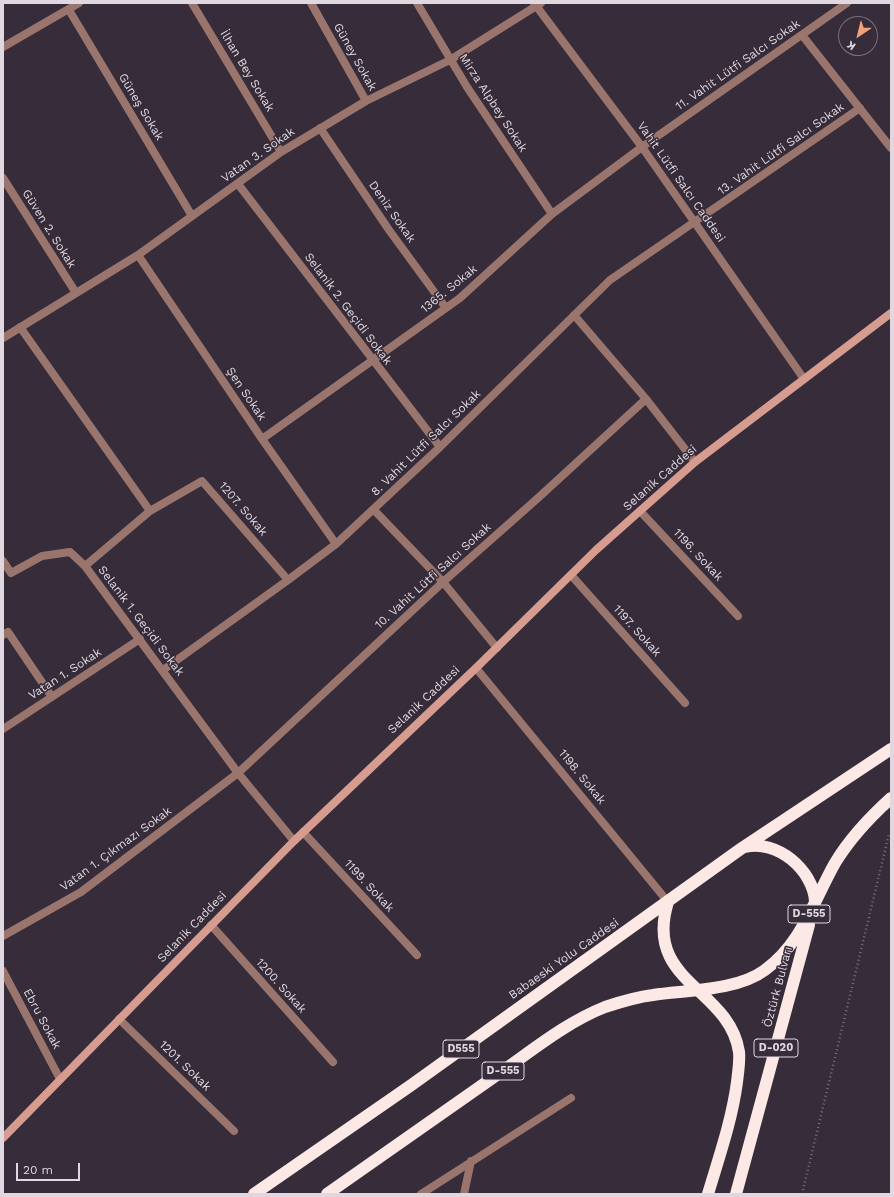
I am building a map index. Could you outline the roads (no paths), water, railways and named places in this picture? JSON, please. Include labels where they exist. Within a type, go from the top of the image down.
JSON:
[{"type":"highway","name":"Babaeski Yolu Caddesi","points":[[254,1194],[416,1081],[742,848],[891,749]]},
{"type":"highway","name":"D-555","points":[[327,1194],[542,1044],[582,1018],[604,1008],[628,1000],[653,995],[698,990],[744,980],[763,972],[781,958],[793,944],[836,862],[853,836],[891,798]]},
{"type":"highway","name":"D-020","points":[[742,848],[753,845],[764,846],[787,857],[809,877],[814,889],[815,902]]},
{"type":"highway","points":[[668,902],[663,928],[669,955],[675,968],[698,990]]},
{"type":"highway","name":"Öztürk Bulvarı","points":[[736,1194],[815,902]]},
{"type":"highway","name":"D-020","points":[[698,990],[705,996],[727,1023],[736,1038],[739,1053],[735,1097],[729,1124],[708,1194]]},
{"type":"street","points":[[3,47],[69,10],[78,3]]},
{"type":"street","name":"İlhan Bey Sokak","points":[[192,3],[281,152]]},
{"type":"street","name":"Güney Sokak","points":[[311,3],[366,101]]},
{"type":"street","name":"Mirza Alpbey Sokak","points":[[417,3],[450,60],[552,214]]},
{"type":"street","name":"11. Vahit Lütfi Salcı Sokak","points":[[642,147],[847,3]]},
{"type":"street","name":"Vatan 3. Sokak","points":[[3,338],[138,255],[281,152],[366,101],[450,60],[537,4]]},
{"type":"street","name":"Vahit Lütfi Salcı Caddesi","points":[[537,4],[642,147],[804,379]]},
{"type":"street","name":"Güneş Sokak","points":[[69,10],[192,216]]},
{"type":"street","points":[[802,35],[891,148]]},
{"type":"street","name":"13. Vahit Lütfi Salcı Sokak","points":[[695,222],[860,108]]},
{"type":"street","name":"Deniz Sokak","points":[[320,128],[389,230],[446,308]]},
{"type":"street","name":"1365. Sokak","points":[[262,439],[460,298],[552,214],[642,147]]},
{"type":"street","name":"Güven 2. Sokak","points":[[3,178],[76,294]]},
{"type":"street","name":"Selanik 2. Geçidi Sokak","points":[[238,184],[440,447]]},
{"type":"street","name":"8. Vahit Lütfi Salcı Sokak","points":[[163,670],[336,544],[440,447],[610,280],[695,222]]},
{"type":"street","name":"Şen Sokak","points":[[138,255],[262,439],[336,544]]},
{"type":"street","name":"Selanik Caddesi","points":[[3,1138],[303,832],[497,648],[571,575],[695,462],[891,313]]},
{"type":"street","points":[[574,315],[646,399],[695,462]]},
{"type":"street","points":[[20,328],[150,512]]},
{"type":"street","name":"10. Vahit Lütfi Salcı Sokak","points":[[238,772],[442,582],[538,498],[646,399]]},
{"type":"street","name":"1207. Sokak","points":[[150,512],[202,481],[288,580]]},
{"type":"street","points":[[374,510],[442,582],[497,648]]},
{"type":"street","name":"1196. Sokak","points":[[640,511],[738,616]]},
{"type":"street","name":"Selanik 1. Geçidi Sokak","points":[[150,512],[84,566],[238,772],[294,841]]},
{"type":"street","points":[[3,561],[11,573],[42,556],[70,552],[84,566]]},
{"type":"street","name":"1197. Sokak","points":[[571,575],[685,703]]},
{"type":"street","points":[[3,635],[8,632],[52,696]]},
{"type":"street","name":"Vatan 1. Sokak","points":[[3,729],[140,639]]},
{"type":"street","name":"1198. Sokak","points":[[476,668],[668,902]]},
{"type":"street","name":"Vatan 1. Çıkmazı Sokak","points":[[3,936],[82,892],[238,772]]},
{"type":"street","name":"1199. Sokak","points":[[303,832],[417,955]]},
{"type":"street","name":"1200. Sokak","points":[[212,925],[333,1062]]},
{"type":"street","name":"Ebru Sokak","points":[[3,971],[60,1079]]},
{"type":"street","name":"1201. Sokak","points":[[119,1019],[234,1131]]},
{"type":"street","points":[[420,1194],[571,1098]]},
{"type":"street","points":[[464,1194],[471,1161]]}]
